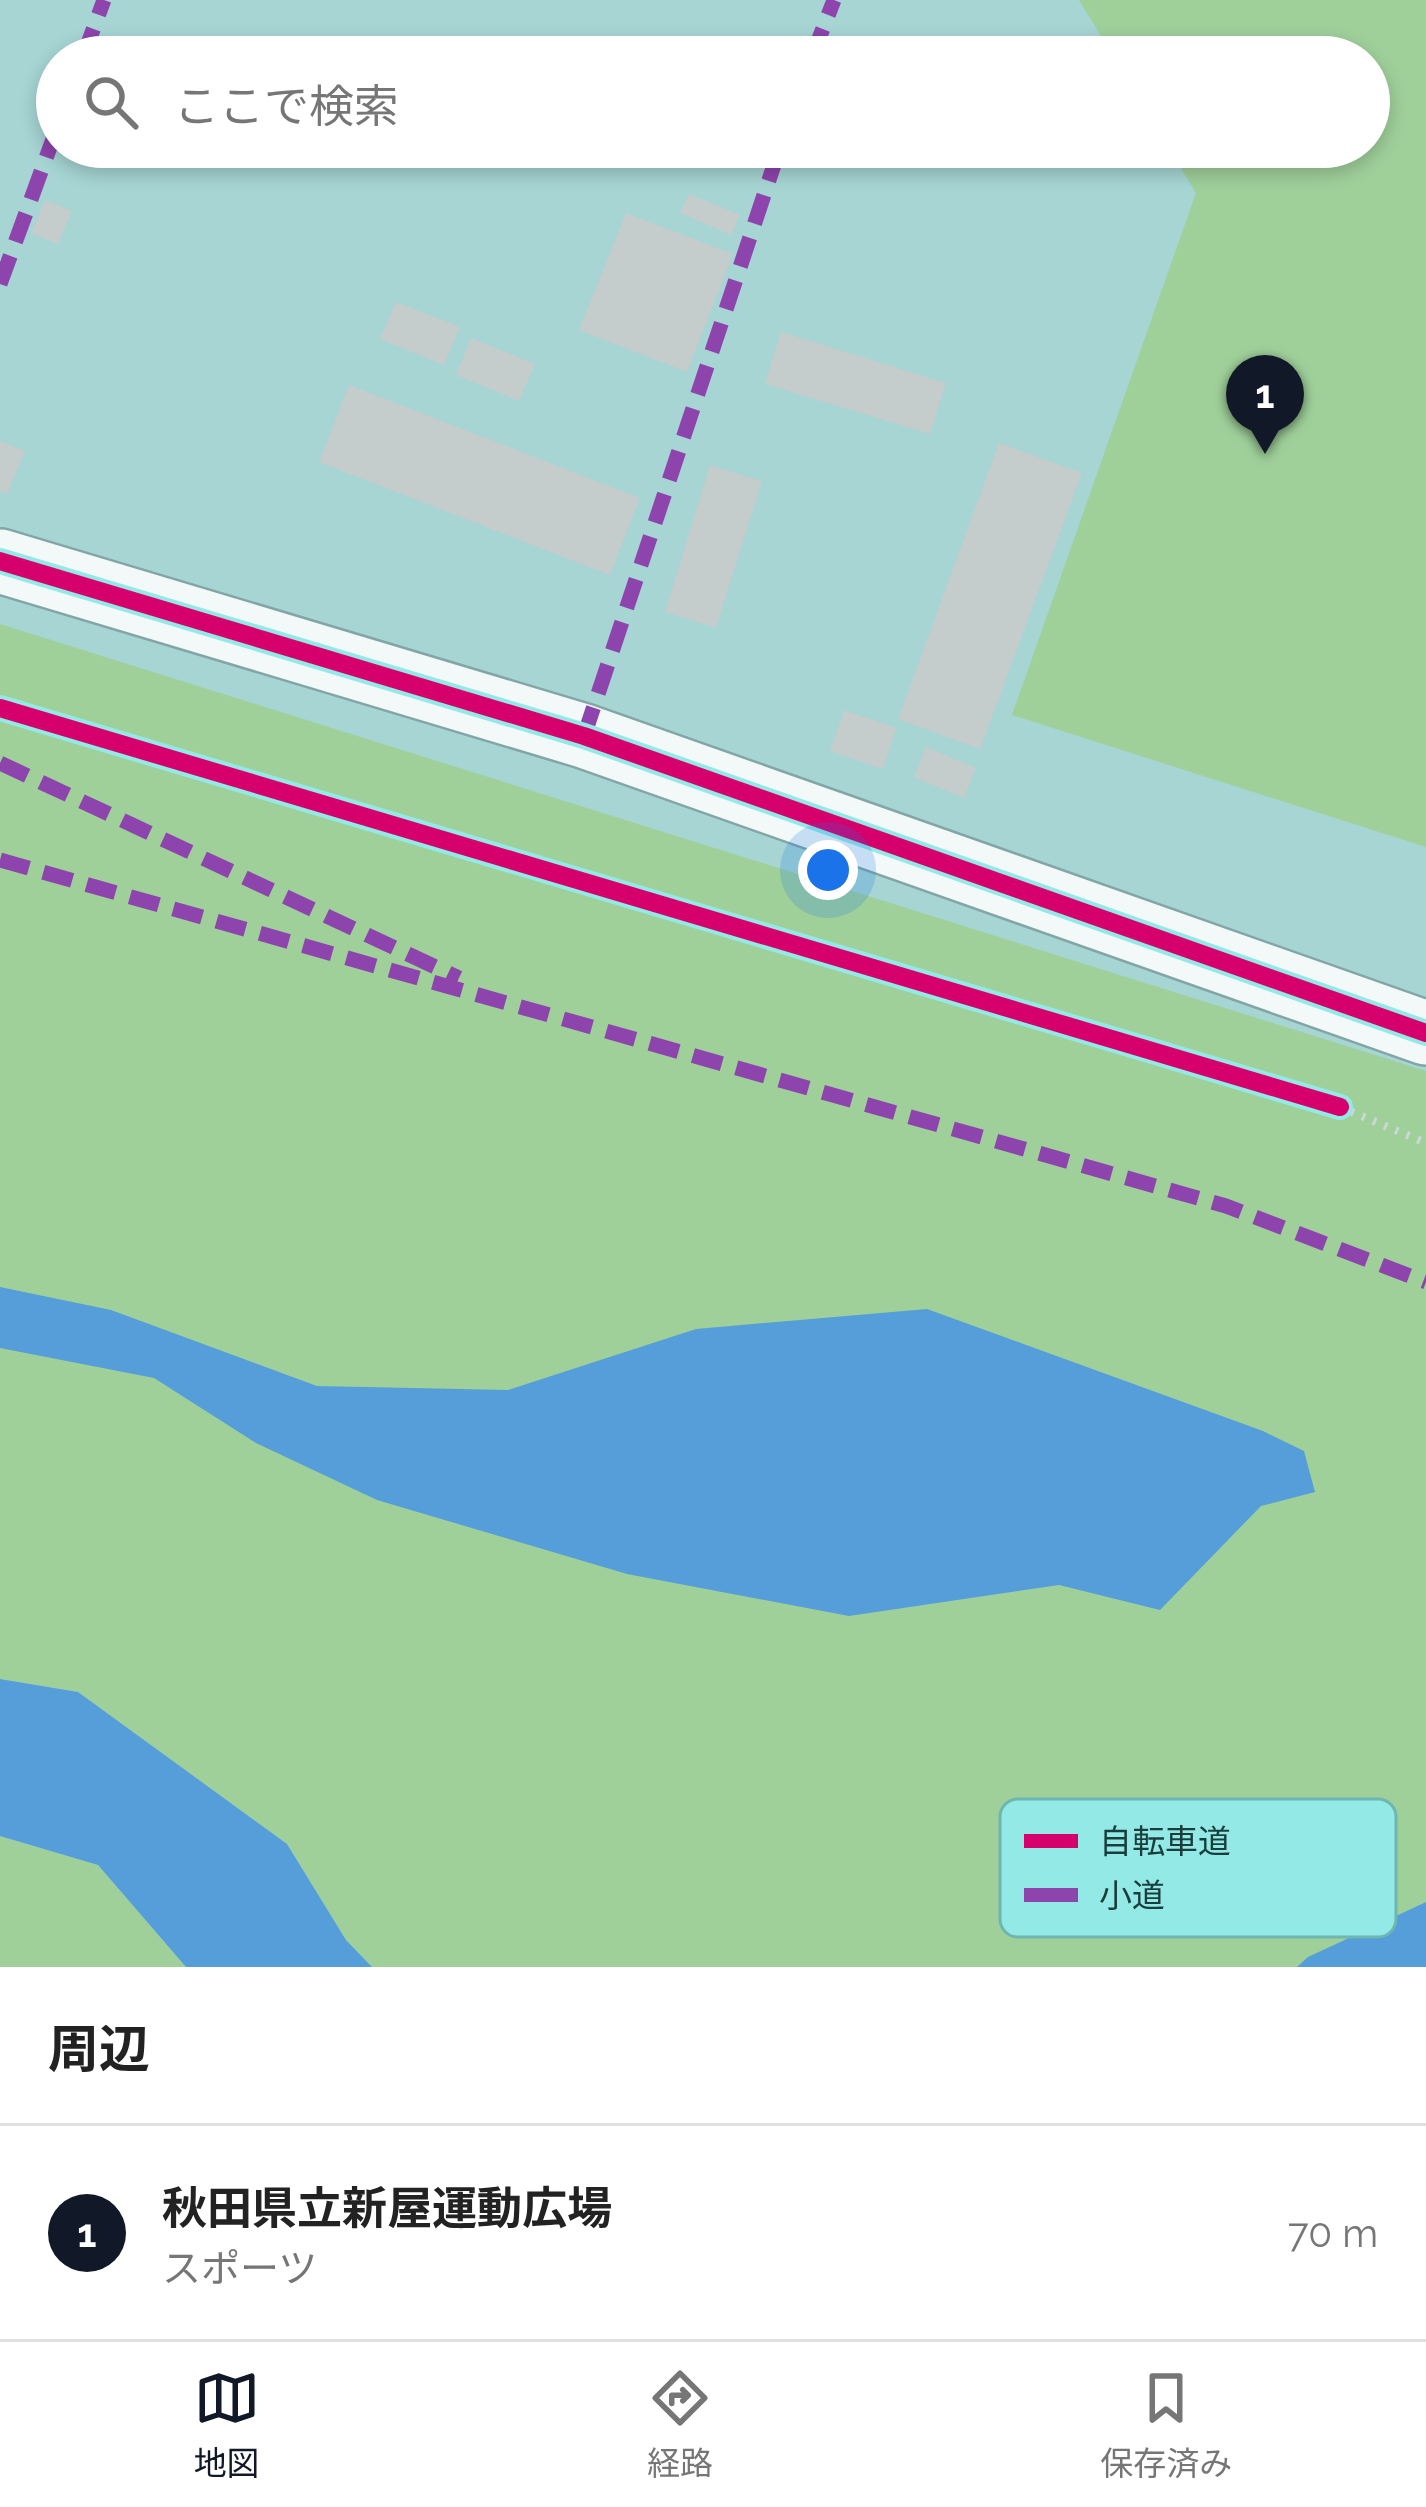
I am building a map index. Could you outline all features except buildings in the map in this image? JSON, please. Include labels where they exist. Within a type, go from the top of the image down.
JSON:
[{"type":"street","points":[[0,561],[584,736],[1426,1033]]},
{"type":"path","points":[[1318,1100],[1426,1143]]},
{"type":"green space","points":[[1079,0],[1426,0],[1426,847],[1012,715],[1196,193],[1181,168],[1390,168],[1390,36],[1101,36]]},
{"type":"green space","points":[[0,624],[1426,1071],[1426,1902],[1396,1917],[1396,1799],[1000,1799],[1000,1937],[1357,1937],[1297,1967],[372,1967],[346,1940],[287,1844],[78,1692],[0,1679]]},
{"type":"green space","points":[[0,1836],[98,1865],[186,1967],[0,1967]]},
{"type":"water","points":[[0,1287],[111,1310],[317,1386],[508,1390],[696,1329],[927,1309],[1263,1431],[1304,1451],[1315,1492],[1261,1506],[1160,1610],[1059,1585],[849,1616],[627,1574],[377,1500],[256,1443],[154,1378],[0,1348]]},
{"type":"water","points":[[0,1679],[78,1692],[287,1844],[346,1940],[372,1967],[186,1967],[98,1865],[0,1836]]},
{"type":"water","points":[[1426,1902],[1426,1967],[1297,1967],[1351,1937],[1396,1937],[1396,1916]]},
{"type":"marked path","points":[[91,36],[104,0]]},
{"type":"marked path","points":[[820,36],[834,0]]},
{"type":"marked path","points":[[0,284],[42,168]]},
{"type":"marked path","points":[[584,736],[773,168]]},
{"type":"marked path","points":[[0,763],[459,978]]},
{"type":"marked path","points":[[0,860],[1226,1206],[1426,1282]]},
{"type":"cycle path","points":[[0,561],[584,736],[1426,1033]]},
{"type":"cycle path","points":[[0,708],[1340,1107]]},
{"type":"place","name":"秋田県立新屋運動広場","points":[[1265,454]]}]
